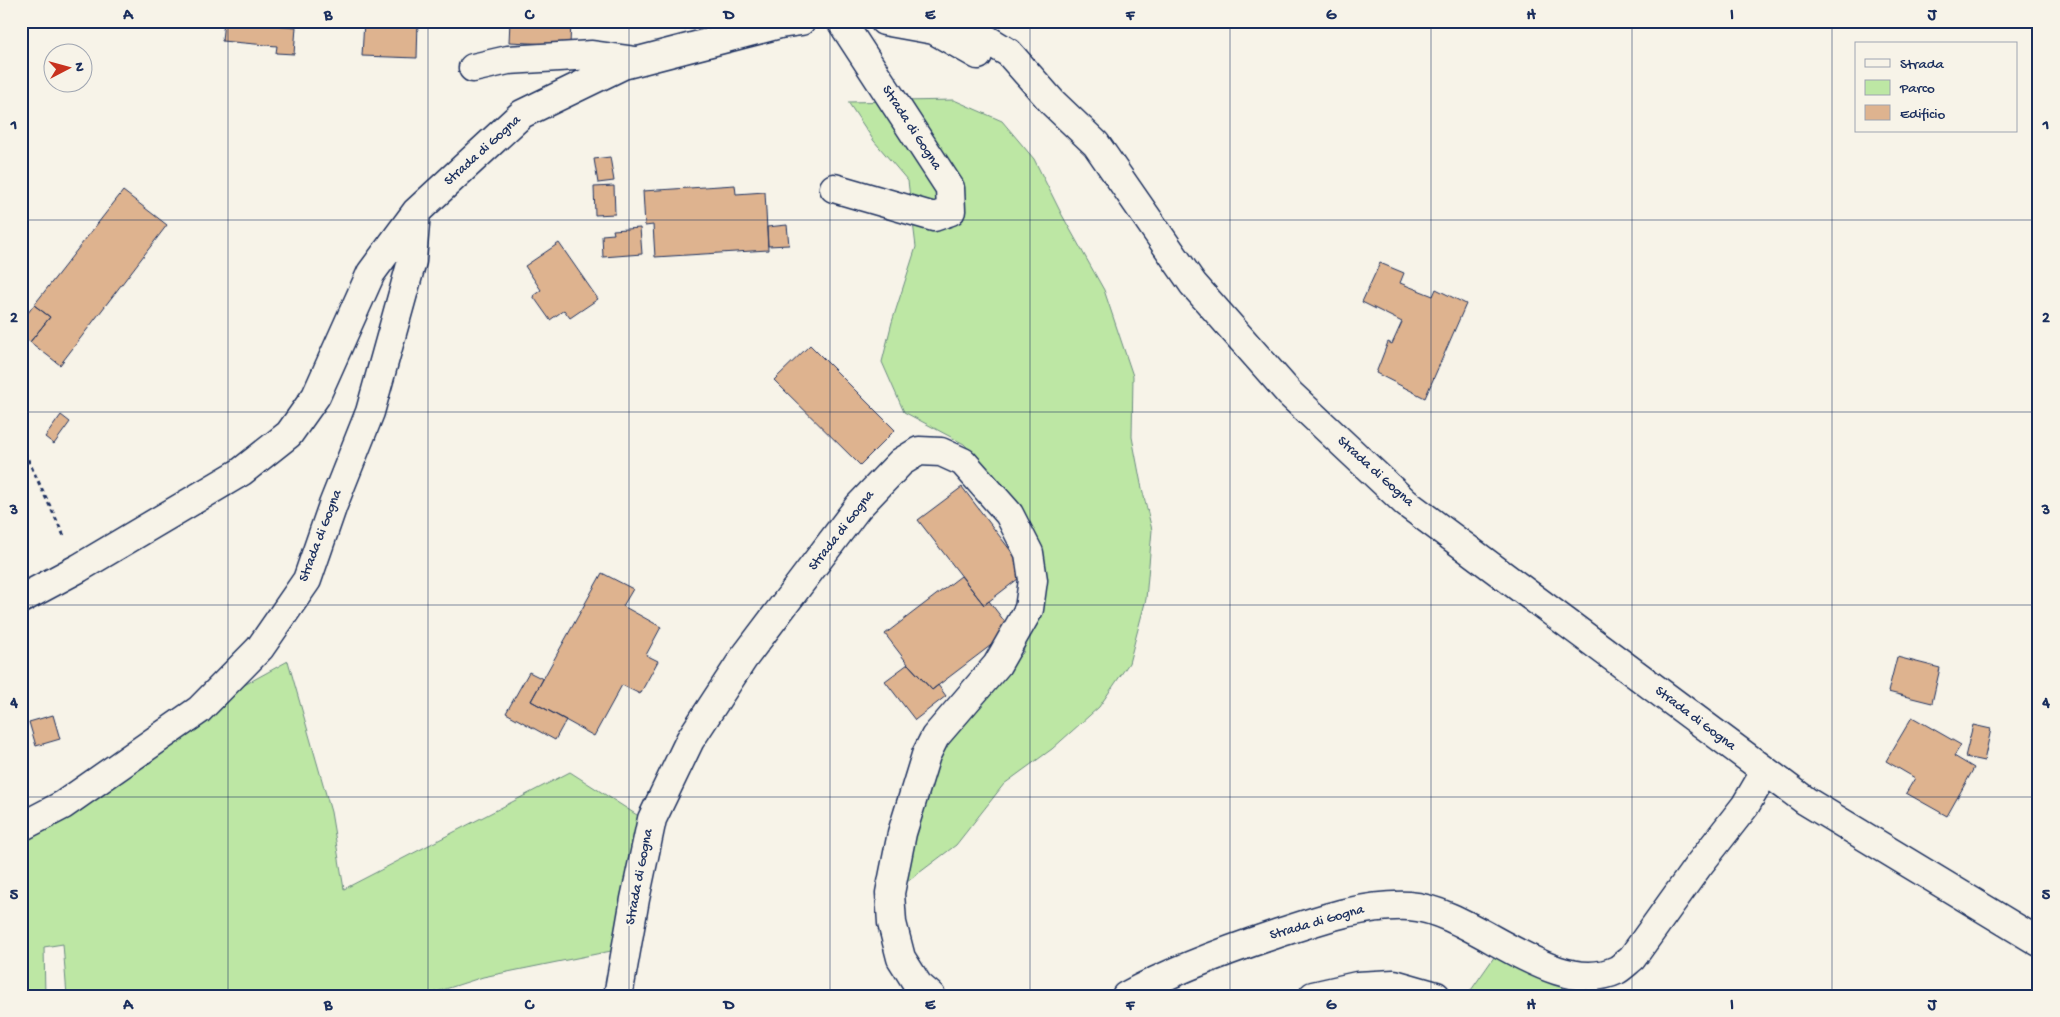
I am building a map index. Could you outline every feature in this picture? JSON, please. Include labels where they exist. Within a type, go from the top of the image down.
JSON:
[{"type":"street","name":"Strada di Gogna","points":[[21,599],[80,568],[241,472],[289,434],[316,396],[371,273],[416,212],[522,114],[623,65],[780,24],[801,21]]},
{"type":"street","name":"Strada di Gogna","points":[[834,188],[934,218],[951,211],[950,188],[841,21]]},
{"type":"street","name":"Strada di Gogna","points":[[884,21],[934,30],[1053,102]]},
{"type":"street","name":"Strada di Gogna","points":[[957,21],[1009,53],[1053,102],[1096,144],[1193,284],[1290,394],[1406,502],[1806,801],[2039,942]]},
{"type":"street","name":"Strada di Gogna","points":[[473,68],[508,60],[592,55],[638,61]]},
{"type":"street","name":"Strada di Gogna","points":[[21,827],[63,805],[199,710],[260,648],[307,580],[332,505],[370,412],[412,261],[416,212]]},
{"type":"street","name":"Strada di Gogna","points":[[618,996],[652,819],[690,740],[743,659],[858,507],[901,462],[919,451],[941,452],[963,462],[1009,514],[1029,553],[1033,580],[1029,610],[997,665],[935,737],[926,756],[902,833],[890,893],[892,923],[901,958],[918,985],[931,996]]},
{"type":"street","name":"Strada di Gogna","points":[[1126,996],[1190,966],[1252,942],[1327,917],[1373,907],[1410,906],[1439,914],[1545,966],[1578,975],[1599,975],[1617,970],[1632,958],[1698,866],[1745,806],[1765,772]]},
{"type":"street","points":[[1313,996],[1357,986],[1394,984],[1436,996]]},
{"type":"path","points":[[21,446],[80,568]]},
{"type":"green space","points":[[954,100],[1002,121],[1034,159],[1062,215],[1104,290],[1133,376],[1132,437],[1152,530],[1146,599],[1129,663],[1099,707],[1052,749],[1004,784],[956,845],[895,891],[934,758],[980,695],[1023,653],[1038,592],[992,475],[964,444],[904,412],[882,362],[892,322],[916,247],[908,181],[874,141],[848,102]]},
{"type":"green space","points":[[288,661],[331,812],[344,889],[570,772],[640,817],[621,949],[483,977],[424,996],[67,996],[63,944],[44,947],[45,996],[21,996],[21,827],[199,710]]},
{"type":"green space","points":[[1497,953],[1571,989],[1619,996],[1471,996],[1469,993]]},
{"type":"building","points":[[224,21],[296,27],[294,54],[276,53],[277,46],[222,41]]},
{"type":"building","points":[[364,21],[418,21],[417,58],[362,56]]},
{"type":"building","points":[[510,21],[571,21],[570,45],[509,42]]},
{"type":"building","points":[[610,157],[614,181],[598,183],[594,159]]},
{"type":"building","points":[[735,185],[736,194],[765,192],[768,250],[655,257],[653,225],[645,226],[643,191]]},
{"type":"building","points":[[614,186],[615,214],[595,215],[594,187]]},
{"type":"building","points":[[123,191],[167,225],[60,365],[30,342],[50,317],[34,305]]},
{"type":"building","points":[[787,225],[789,245],[768,246],[767,227]]},
{"type":"building","points":[[640,228],[642,254],[603,257],[602,235],[614,234],[613,230]]},
{"type":"building","points":[[559,243],[598,299],[570,318],[564,310],[550,320],[533,296],[541,290],[525,266]]},
{"type":"building","points":[[1380,263],[1404,273],[1400,283],[1433,296],[1436,289],[1466,304],[1425,398],[1376,373],[1388,342],[1392,344],[1402,322],[1362,302]]},
{"type":"building","points":[[34,305],[50,317],[30,342],[21,335],[21,322]]},
{"type":"building","points":[[810,345],[895,430],[860,465],[774,380]]},
{"type":"building","points":[[61,415],[70,422],[54,444],[45,437]]},
{"type":"building","points":[[962,487],[1027,572],[984,605],[918,520]]},
{"type":"building","points":[[602,573],[633,589],[623,606],[661,627],[646,655],[658,661],[640,694],[622,685],[594,736],[531,701]]},
{"type":"building","points":[[961,576],[984,605],[989,601],[1011,630],[932,690],[908,664],[885,634]]},
{"type":"building","points":[[1897,657],[1940,668],[1932,703],[1888,692]]},
{"type":"building","points":[[908,664],[932,690],[938,685],[946,696],[915,720],[885,681]]},
{"type":"building","points":[[529,672],[543,679],[531,701],[566,720],[555,740],[506,713]]},
{"type":"building","points":[[53,715],[60,739],[36,746],[29,722]]},
{"type":"building","points":[[1912,717],[1961,745],[1954,756],[1974,768],[1947,816],[1906,793],[1915,778],[1886,761]]},
{"type":"building","points":[[1973,725],[1991,729],[1984,761],[1965,757]]}]
